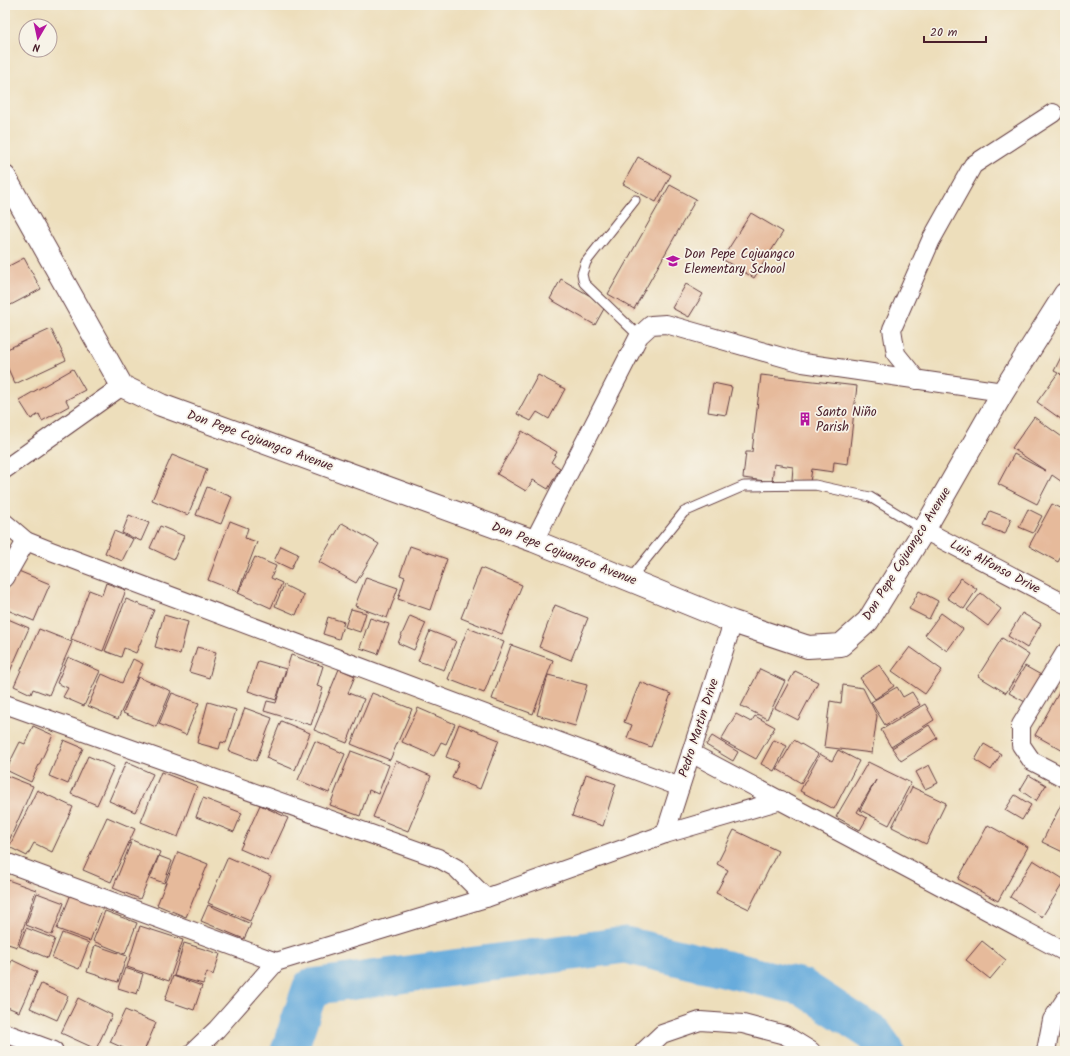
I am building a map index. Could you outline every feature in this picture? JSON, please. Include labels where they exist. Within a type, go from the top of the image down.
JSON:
[{"type":"street","points":[[917,380],[896,354],[892,329],[931,240],[972,165],[1053,113]]},
{"type":"street","points":[[5,177],[122,386],[5,469]]},
{"type":"street","name":"Don Pepe Cojuangco Avenue","points":[[122,386],[161,405],[534,541],[733,622],[808,646],[841,645],[868,621],[924,530],[1003,392],[1065,294]]},
{"type":"street","points":[[534,541],[639,336],[651,325],[666,324],[803,363],[1003,392]]},
{"type":"street","points":[[5,523],[26,541],[680,787]]},
{"type":"street","name":"Luis Alfonso Drive","points":[[924,530],[1065,604]]},
{"type":"street","points":[[5,578],[26,541]]},
{"type":"street","name":"Pedro Martin Drive","points":[[665,834],[733,622]]},
{"type":"street","points":[[1065,653],[1021,725],[1021,745],[1032,760],[1065,778]]},
{"type":"street","points":[[5,704],[438,858],[456,868],[486,898]]},
{"type":"street","points":[[691,753],[1065,952]]},
{"type":"street","points":[[194,1051],[217,1029],[276,962],[486,898],[665,834],[781,800]]},
{"type":"street","points":[[5,862],[276,962]]},
{"type":"street","points":[[1046,1051],[1052,1020],[1065,1000]]},
{"type":"street","points":[[644,1051],[662,1034],[700,1021],[743,1024],[785,1035],[811,1051]]},
{"type":"street","points":[[5,1033],[54,1051]]},
{"type":"lane","points":[[635,200],[586,262],[582,274],[584,283],[639,336]]},
{"type":"lane","points":[[630,579],[684,512],[744,486],[815,485],[870,497],[924,530]]},
{"type":"building","points":[[638,157],[671,175],[656,202],[623,184]]},
{"type":"building","points":[[670,185],[696,199],[634,309],[608,294]]},
{"type":"building","points":[[751,213],[783,232],[754,278],[722,259]]},
{"type":"building","points":[[24,258],[41,289],[5,308],[5,268]]},
{"type":"building","points":[[561,279],[606,305],[595,325],[550,299]]},
{"type":"building","points":[[686,284],[703,294],[689,317],[672,308]]},
{"type":"building","points":[[51,329],[66,360],[15,384],[5,362],[5,350]]},
{"type":"building","points":[[1065,349],[1065,377],[1059,373],[1065,378],[1065,422],[1037,402],[1058,373],[1054,371]]},
{"type":"building","points":[[73,369],[85,390],[66,400],[69,406],[42,421],[39,414],[31,419],[19,400]]},
{"type":"building","points":[[538,375],[565,389],[549,419],[537,412],[531,421],[517,414]]},
{"type":"building","name":"Santo Niño Parish","points":[[761,375],[857,386],[848,464],[834,462],[833,472],[812,469],[810,482],[792,480],[793,467],[774,464],[772,482],[743,478],[746,452],[752,452]]},
{"type":"building","points":[[713,383],[732,387],[726,415],[708,412]]},
{"type":"building","points":[[1034,417],[1065,439],[1065,484],[1052,475],[1037,504],[998,484],[1014,454],[1046,471],[1012,448]]},
{"type":"building","points":[[522,431],[557,452],[551,462],[560,468],[548,489],[533,480],[526,491],[497,474]]},
{"type":"building","points":[[172,455],[207,469],[188,515],[152,500]]},
{"type":"building","points":[[207,487],[232,497],[221,524],[196,515]]},
{"type":"building","points":[[1052,504],[1065,511],[1065,549],[1058,562],[1029,546]]},
{"type":"building","points":[[1028,509],[1042,516],[1033,533],[1019,527]]},
{"type":"building","points":[[990,511],[1011,519],[1005,534],[984,526]]},
{"type":"building","points":[[129,515],[149,523],[141,541],[122,533]]},
{"type":"building","points":[[230,521],[248,528],[245,538],[257,542],[238,592],[208,580]]},
{"type":"building","points":[[342,523],[379,544],[356,583],[319,562]]},
{"type":"building","points":[[160,526],[184,536],[174,559],[150,548]]},
{"type":"building","points":[[114,531],[133,539],[122,561],[105,553]]},
{"type":"building","points":[[281,546],[298,554],[291,569],[274,561]]},
{"type":"building","points":[[410,546],[447,559],[430,610],[398,599],[405,577],[400,575]]},
{"type":"building","points":[[255,557],[276,566],[271,578],[282,583],[271,608],[238,593]]},
{"type":"building","points":[[481,568],[522,585],[502,634],[461,618]]},
{"type":"building","points":[[16,570],[50,584],[34,621],[5,609],[5,597]]},
{"type":"building","points":[[366,577],[398,588],[387,618],[355,606]]},
{"type":"building","points":[[961,578],[977,589],[964,609],[947,598]]},
{"type":"building","points":[[106,583],[126,590],[103,651],[71,639],[89,590],[102,595]]},
{"type":"building","points":[[284,585],[304,595],[296,615],[275,606]]},
{"type":"building","points":[[919,591],[938,601],[929,619],[909,609]]},
{"type":"building","points":[[981,593],[1001,609],[988,626],[967,610]]},
{"type":"building","points":[[126,599],[154,610],[136,653],[124,648],[121,657],[105,651]]},
{"type":"building","points":[[555,605],[588,618],[571,660],[539,647]]},
{"type":"building","points":[[351,609],[366,613],[360,632],[345,627]]},
{"type":"building","points":[[941,613],[963,629],[947,651],[925,635]]},
{"type":"building","points":[[1022,613],[1041,624],[1027,648],[1008,636]]},
{"type":"building","points":[[164,615],[188,622],[180,654],[155,647]]},
{"type":"building","points":[[410,616],[426,623],[414,650],[398,643]]},
{"type":"building","points":[[328,617],[344,622],[339,639],[323,634]]},
{"type":"building","points":[[370,618],[389,624],[378,654],[360,648]]},
{"type":"building","points":[[8,619],[29,628],[8,676],[5,675],[5,625]]},
{"type":"building","points":[[468,628],[504,642],[484,693],[448,679]]},
{"type":"building","points":[[39,629],[72,642],[49,695],[33,689],[31,694],[14,686]]},
{"type":"building","points":[[430,631],[456,641],[444,670],[418,661]]},
{"type":"building","points":[[1002,638],[1029,655],[1006,693],[978,676]]},
{"type":"building","points":[[511,645],[553,660],[533,714],[492,699]]},
{"type":"building","points":[[197,647],[216,652],[209,678],[189,672]]},
{"type":"building","points":[[910,647],[942,670],[925,694],[892,671]]},
{"type":"building","points":[[291,655],[323,666],[317,686],[323,688],[311,725],[264,711],[267,701],[276,703]]},
{"type":"building","points":[[68,657],[100,671],[84,706],[63,697],[68,688],[57,683]]},
{"type":"building","points":[[133,659],[143,664],[118,719],[88,706],[102,674],[122,683]]},
{"type":"building","points":[[258,661],[286,669],[276,700],[248,691]]},
{"type":"building","points":[[879,665],[894,686],[875,699],[860,678]]},
{"type":"building","points":[[1025,666],[1041,675],[1025,702],[1009,693]]},
{"type":"building","points":[[339,669],[355,676],[348,693],[364,699],[347,743],[314,730]]},
{"type":"building","points":[[760,669],[785,681],[767,719],[741,706]]},
{"type":"building","points":[[795,671],[818,682],[798,720],[775,708]]},
{"type":"building","points":[[548,675],[587,685],[575,726],[537,715]]},
{"type":"building","points":[[138,677],[171,691],[156,727],[123,713]]},
{"type":"building","points":[[640,682],[671,694],[651,747],[627,738],[632,725],[624,722]]},
{"type":"building","points":[[1065,682],[1065,752],[1035,735]]},
{"type":"building","points":[[843,685],[863,688],[877,716],[872,753],[824,747],[830,701],[841,703]]},
{"type":"building","points":[[897,687],[903,697],[912,692],[920,705],[885,725],[871,702]]},
{"type":"building","points":[[172,693],[199,703],[186,735],[159,724]]},
{"type":"building","points":[[372,693],[412,709],[390,760],[351,744]]},
{"type":"building","points":[[208,702],[236,710],[226,743],[221,742],[219,749],[197,743]]},
{"type":"building","points":[[925,704],[934,720],[891,747],[881,730]]},
{"type":"building","points":[[245,708],[272,718],[256,761],[229,751]]},
{"type":"building","points":[[418,708],[455,724],[446,744],[441,742],[434,756],[402,742]]},
{"type":"building","points":[[736,714],[751,722],[755,716],[775,727],[756,759],[721,740]]},
{"type":"building","points":[[281,721],[310,733],[295,770],[266,758]]},
{"type":"building","points":[[459,724],[499,740],[480,789],[452,778],[459,762],[446,757]]},
{"type":"building","points":[[929,725],[937,738],[901,761],[892,748]]},
{"type":"building","points":[[33,726],[53,735],[31,782],[6,770],[20,742],[25,744]]},
{"type":"building","points":[[712,736],[738,752],[733,761],[706,745]]},
{"type":"building","points":[[64,740],[83,748],[68,784],[49,776]]},
{"type":"building","points":[[774,740],[787,746],[774,771],[761,764]]},
{"type":"building","points":[[794,740],[818,754],[801,783],[777,769]]},
{"type":"building","points":[[315,741],[345,754],[329,793],[298,780]]},
{"type":"building","points":[[984,744],[1001,754],[991,770],[975,760]]},
{"type":"building","points":[[838,750],[859,761],[834,809],[800,791],[820,754],[832,761]]},
{"type":"building","points":[[351,751],[389,765],[378,794],[369,790],[360,816],[330,805]]},
{"type":"building","points":[[88,756],[114,767],[97,805],[71,794]]},
{"type":"building","points":[[396,761],[431,776],[408,831],[373,817]]},
{"type":"building","points":[[126,762],[153,774],[135,812],[109,801]]},
{"type":"building","points":[[868,762],[911,783],[889,825],[860,810],[876,780],[857,812],[867,818],[860,830],[836,817]]},
{"type":"building","points":[[929,765],[938,783],[925,789],[916,772]]},
{"type":"building","points":[[161,772],[197,786],[178,837],[141,822]]},
{"type":"building","points":[[586,774],[616,784],[603,826],[572,816]]},
{"type":"building","points":[[5,775],[33,786],[9,841],[5,839]]},
{"type":"building","points":[[1029,775],[1046,785],[1036,801],[1020,790]]},
{"type":"building","points":[[912,787],[946,803],[926,844],[892,827]]},
{"type":"building","points":[[37,790],[73,807],[52,852],[34,843],[27,856],[9,847]]},
{"type":"building","points":[[1015,795],[1031,805],[1022,820],[1005,810]]},
{"type":"building","points":[[203,798],[242,813],[234,832],[196,817]]},
{"type":"building","points":[[1062,803],[1065,805],[1065,853],[1042,842]]},
{"type":"building","points":[[260,805],[288,818],[268,861],[240,849]]},
{"type":"building","points":[[107,817],[135,829],[111,882],[83,870]]},
{"type":"building","points":[[988,825],[1028,847],[998,901],[958,879]]},
{"type":"building","points":[[734,830],[778,851],[749,909],[716,893],[728,870],[717,864]]},
{"type":"building","points":[[132,840],[160,852],[140,899],[113,888]]},
{"type":"building","points":[[178,852],[208,864],[186,917],[157,905]]},
{"type":"building","points":[[159,856],[172,861],[164,883],[150,878]]},
{"type":"building","points":[[228,857],[271,876],[250,921],[208,903]]},
{"type":"building","points":[[1033,860],[1065,880],[1042,917],[1010,897]]},
{"type":"building","points":[[5,879],[36,890],[17,947],[5,943]]},
{"type":"building","points":[[37,893],[64,903],[52,935],[26,925]]},
{"type":"building","points":[[71,894],[103,907],[90,941],[57,929]]},
{"type":"building","points":[[208,905],[251,924],[244,939],[201,921]]},
{"type":"building","points":[[105,911],[137,923],[125,954],[93,941]]},
{"type":"building","points":[[140,926],[183,940],[169,981],[127,967]]},
{"type":"building","points":[[26,928],[55,939],[48,958],[19,946]]},
{"type":"building","points":[[62,933],[89,943],[79,969],[52,958]]},
{"type":"building","points":[[982,941],[1006,960],[990,979],[966,960]]},
{"type":"building","points":[[184,943],[220,954],[213,975],[207,972],[203,984],[174,976]]},
{"type":"building","points":[[95,945],[127,956],[118,982],[87,972]]},
{"type":"building","points":[[12,960],[37,972],[19,1012],[5,1006],[5,976]]},
{"type":"building","points":[[125,968],[143,974],[137,994],[118,988]]},
{"type":"building","points":[[173,976],[202,986],[194,1010],[165,1000]]},
{"type":"building","points":[[41,984],[68,996],[57,1020],[30,1008]]},
{"type":"building","points":[[78,998],[112,1015],[96,1049],[61,1033]]},
{"type":"building","points":[[125,1010],[156,1023],[144,1051],[130,1051],[110,1042]]},
{"type":"waterway","points":[[289,1051],[311,987],[625,945],[802,987],[874,1034],[886,1051]]},
{"type":"place","name":"Don Pepe Cojuangco Elementary School","points":[[673,261]]},
{"type":"place","name":"Santo Niño Parish","points":[[805,419]]}]
